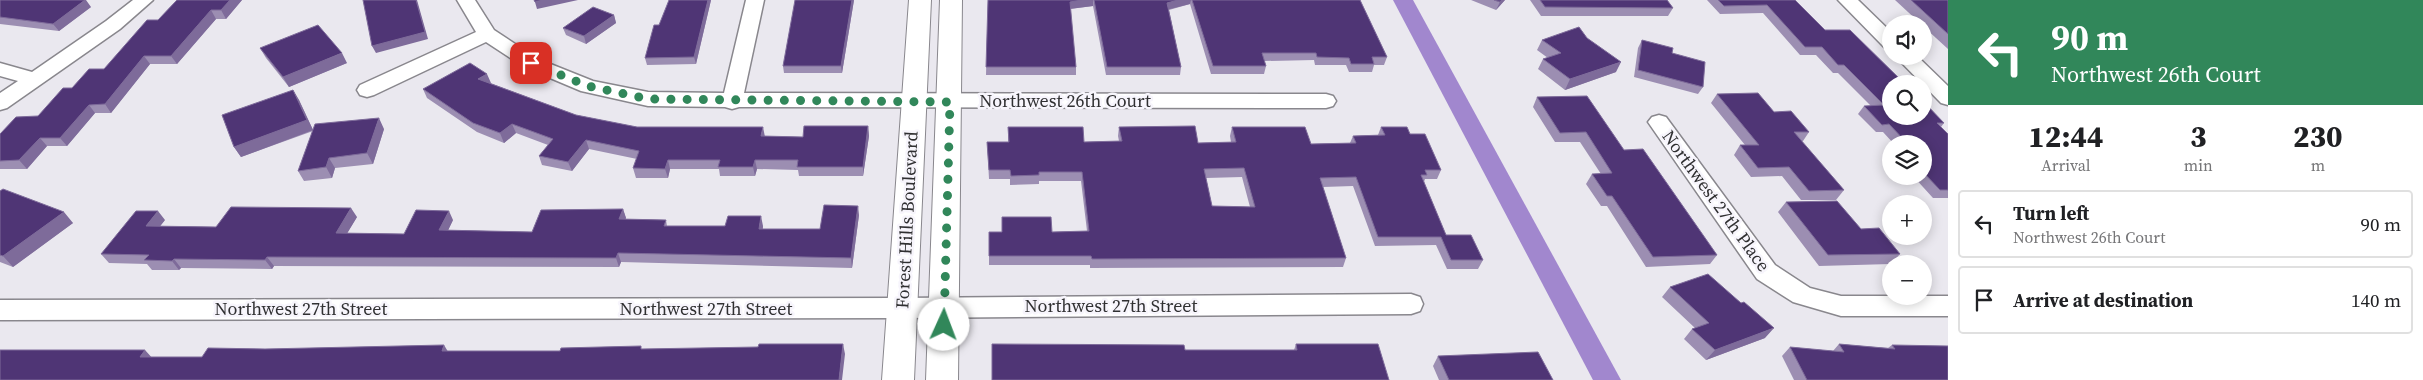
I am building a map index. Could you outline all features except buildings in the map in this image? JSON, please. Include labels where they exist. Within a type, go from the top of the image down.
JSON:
[{"type":"street","points":[[0,103],[113,25],[144,0]]},
{"type":"street","points":[[367,90],[487,34],[466,0]]},
{"type":"street","points":[[732,102],[755,0]]},
{"type":"street","name":"Forest Hills Boulevard","points":[[898,380],[920,0]]},
{"type":"street","points":[[942,380],[951,0]]},
{"type":"street","points":[[1847,0],[1882,34]]},
{"type":"street","name":"Northwest 26th Court","points":[[487,34],[531,63],[588,86],[648,99],[732,102],[1326,101]]},
{"type":"street","points":[[1914,65],[1948,98]]},
{"type":"street","points":[[0,69],[34,79]]},
{"type":"street","name":"Northwest 27th Place","points":[[1659,122],[1766,272],[1773,277],[1802,295],[1841,306],[1948,306]]},
{"type":"street","name":"Northwest 27th Street","points":[[0,310],[902,308],[1411,304]]},
{"type":"waterway","points":[[1403,0],[1607,380]]},
{"type":"route","points":[[531,63],[588,86],[648,99],[732,102],[950,102],[944,325]]}]
